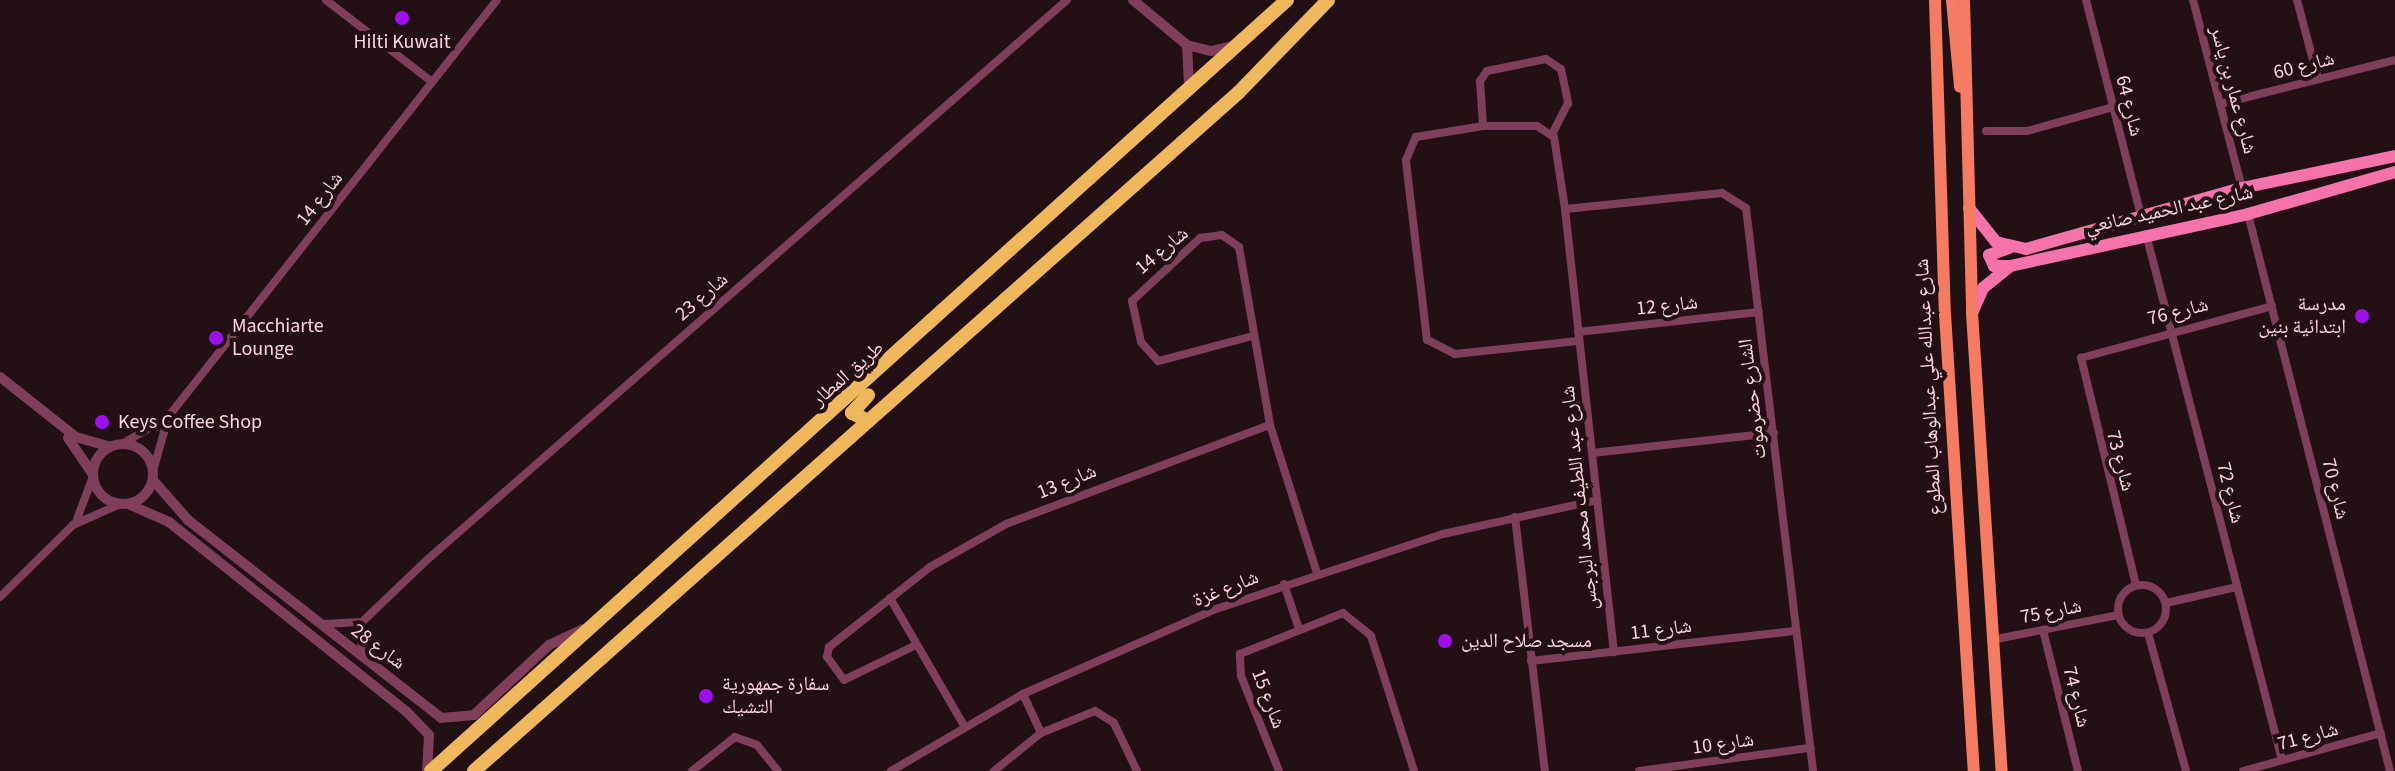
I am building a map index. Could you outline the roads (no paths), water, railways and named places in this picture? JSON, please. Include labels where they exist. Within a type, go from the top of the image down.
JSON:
[{"type":"highway","name":"طريق المطار","points":[[429,771],[964,298],[1187,96],[1287,0]]},
{"type":"highway","points":[[474,771],[1239,92],[1328,0]]},
{"type":"highway","points":[[868,421],[855,420],[853,409],[964,298]]},
{"type":"main road","name":"شارع عبدالله علي عبدالوهاب المطوع","points":[[1935,0],[1945,314],[1974,771]]},
{"type":"main road","points":[[1952,0],[1966,105]]},
{"type":"main road","points":[[1964,0],[1972,313],[1991,640],[2002,771]]},
{"type":"main road","name":"شارع عبد الحميد صانعي","points":[[2009,248],[2142,220],[2194,200],[2286,177],[2395,156]]},
{"type":"main road","name":"شارع عبد الحميد صانعي","points":[[2010,266],[2248,214],[2395,172]]},
{"type":"main road","points":[[2286,177],[2299,187],[2292,202]]},
{"type":"main road","points":[[2194,200],[2188,215],[2202,225]]},
{"type":"main road","points":[[1968,207],[1980,227],[2009,248]]},
{"type":"main road","points":[[2009,248],[1989,255],[1994,266],[2010,266]]},
{"type":"main road","points":[[1972,313],[1989,281],[2010,266]]},
{"type":"street","points":[[326,0],[432,82]]},
{"type":"street","name":"شارع 14","points":[[122,444],[168,417],[497,0]]},
{"type":"street","name":"شارع 23","points":[[362,622],[428,559],[1067,0]]},
{"type":"street","points":[[1133,0],[1187,45],[1211,51],[1243,43]]},
{"type":"street","name":"شارع 64","points":[[2086,0],[2142,220]]},
{"type":"street","name":"شارع عمار بن ياسر","points":[[2193,0],[2242,188]]},
{"type":"street","points":[[2297,0],[2318,79]]},
{"type":"street","points":[[1187,45],[1193,72],[1187,96]]},
{"type":"street","points":[[1483,126],[1480,81],[1487,71],[1546,59],[1561,69],[1567,94],[1562,124],[1552,134],[1483,126],[1420,136],[1407,150],[1427,340],[1455,354],[1578,336]]},
{"type":"street","name":"شارع 60","points":[[2220,104],[2395,60]]},
{"type":"street","points":[[1986,131],[2027,131],[2113,107]]},
{"type":"street","name":"شارع عبد اللطيف محمد البرجس","points":[[1552,134],[1565,209],[1614,652]]},
{"type":"street","name":"الشارع حضرموت","points":[[1565,209],[1736,198],[1748,214],[1813,771]]},
{"type":"street","name":"شارع 70","points":[[2248,214],[2390,771]]},
{"type":"street","name":"شارع 72","points":[[2146,234],[2282,760]]},
{"type":"street","name":"شارع 14","points":[[1249,337],[1158,361],[1141,342],[1132,301],[1200,238],[1222,235],[1239,247],[1249,337],[1270,425],[1317,573]]},
{"type":"street","name":"شارع 76","points":[[2091,350],[2272,306]]},
{"type":"street","name":"شارع 12","points":[[1578,336],[1759,312]]},
{"type":"street","name":"شارع 73","points":[[2091,350],[2081,358],[2081,374],[2136,585]]},
{"type":"street","points":[[0,377],[76,437],[110,447],[122,444],[146,454],[153,475],[123,504],[73,525],[0,597]]},
{"type":"street","points":[[0,385],[78,447],[104,499],[123,504]]},
{"type":"street","name":"شارع 14","points":[[153,475],[168,417]]},
{"type":"street","name":"شارع 13","points":[[916,645],[850,679],[830,667],[829,647],[890,598],[1006,524],[1270,425]]},
{"type":"street","points":[[1592,453],[1774,433]]},
{"type":"street","points":[[73,525],[92,477],[110,447]]},
{"type":"street","name":"شارع 28","points":[[153,475],[188,520],[364,660],[454,721],[474,715],[549,645],[596,623]]},
{"type":"street","name":"شارع غزة","points":[[891,771],[963,724],[1023,694],[1284,584],[1515,517],[1597,500]]},
{"type":"street","name":"شارع 28","points":[[123,504],[169,522],[406,711],[429,735],[429,771]]},
{"type":"street","points":[[1515,517],[1545,771]]},
{"type":"street","points":[[1284,584],[1298,626],[1343,613],[1365,627],[1414,771]]},
{"type":"street","points":[[2136,585],[2154,588],[2166,603],[2163,622],[2148,633],[2129,630],[2118,615],[2121,596],[2136,585]]},
{"type":"street","points":[[2166,603],[2237,587]]},
{"type":"street","points":[[890,598],[963,724]]},
{"type":"street","name":"شارع 75","points":[[1991,640],[2118,615]]},
{"type":"street","points":[[317,623],[362,622],[357,643],[364,660]]},
{"type":"street","name":"شارع 15","points":[[1279,771],[1239,659],[1247,645],[1298,626]]},
{"type":"street","name":"شارع 74","points":[[2043,630],[2078,771]]},
{"type":"street","name":"شارع 11","points":[[1531,661],[1795,631]]},
{"type":"street","points":[[2148,633],[2186,771]]},
{"type":"street","points":[[1023,694],[1041,733]]},
{"type":"street","points":[[994,771],[1041,733],[1102,713],[1137,771]]},
{"type":"street","name":"شارع 71","points":[[2243,771],[2381,733]]},
{"type":"street","points":[[692,771],[735,737],[757,745],[778,771]]},
{"type":"street","name":"شارع 10","points":[[1639,771],[1810,748]]},
{"type":"place","name":"Hilti Kuwait","points":[[402,18]]},
{"type":"place","name":"مدرسة ابتدائية بنين","points":[[2362,316]]},
{"type":"place","name":"Macchiarte Lounge","points":[[216,338]]},
{"type":"place","name":"Keys Coffee Shop","points":[[102,422]]},
{"type":"place","name":"مسجد صلاح الدين","points":[[1445,641]]},
{"type":"place","name":"سفارة جمهورية التشيك","points":[[706,696]]}]
